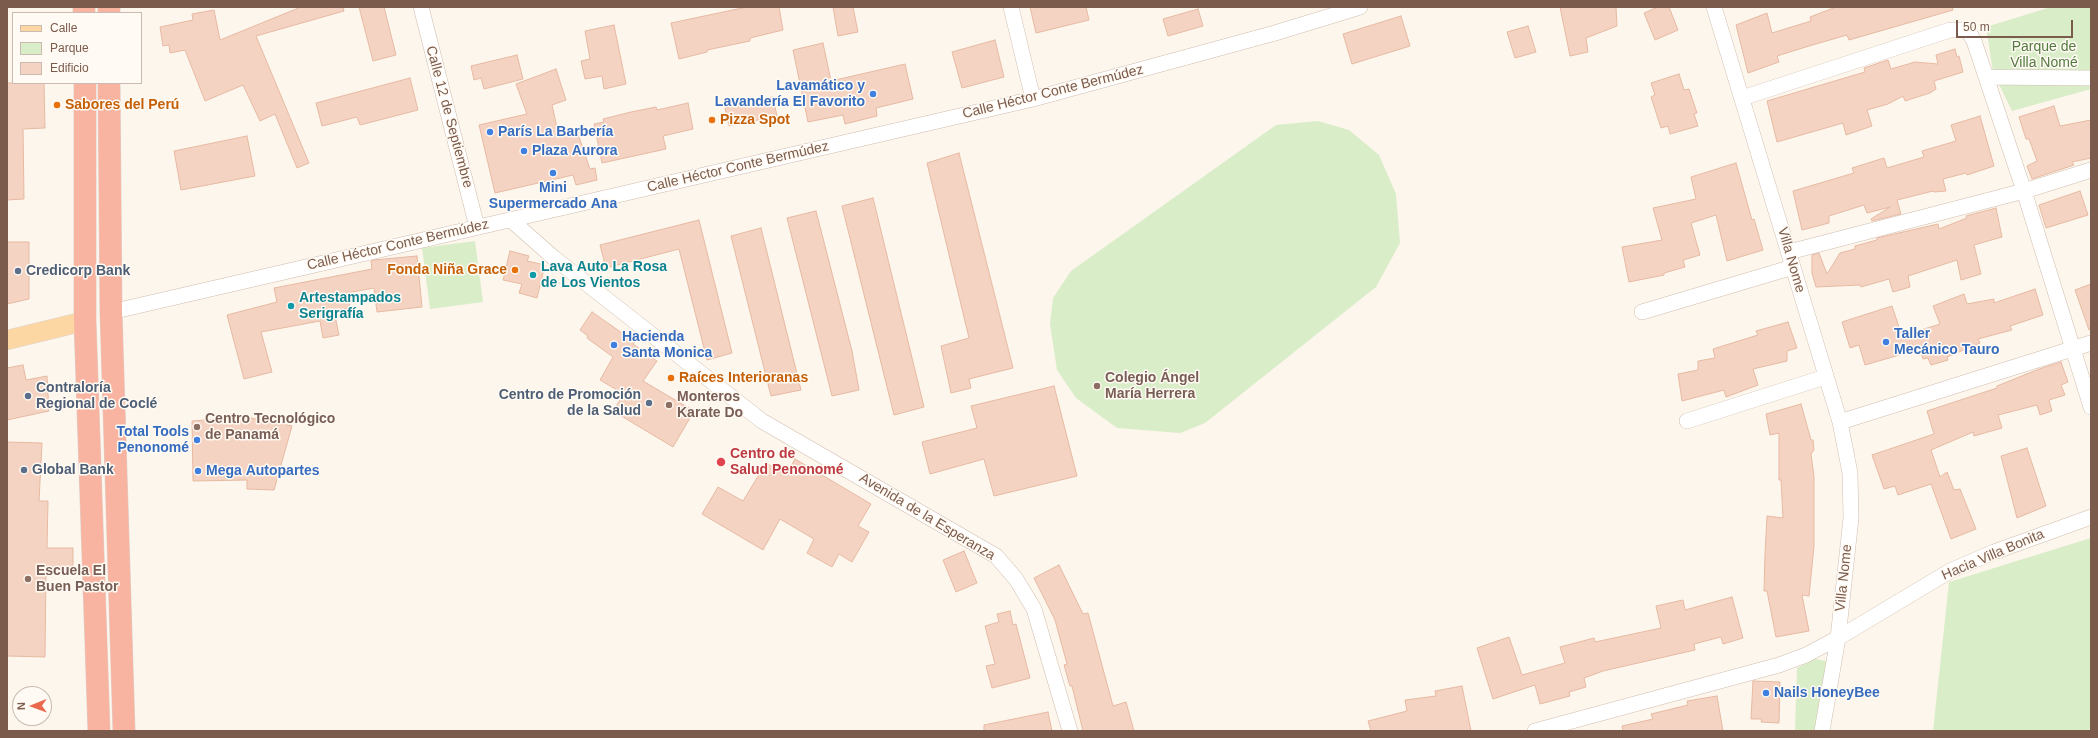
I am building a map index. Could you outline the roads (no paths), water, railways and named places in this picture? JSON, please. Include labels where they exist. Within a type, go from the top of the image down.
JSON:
[{"type":"highway","points":[[85,84],[85,321],[99,731]]},
{"type":"highway","points":[[109,84],[110,271],[124,731]]},
{"type":"highway","points":[[85,321],[94,319],[100,312],[110,271]]},
{"type":"highway","points":[[87,384],[96,328],[102,316],[111,312]]},
{"type":"main road","points":[[7,340],[85,321]]},
{"type":"street","name":"Calle 12 de Septiembre","points":[[420,7],[478,227]]},
{"type":"street","points":[[1011,7],[1032,99]]},
{"type":"street","name":"Calle Héctor Conte Bermúdez","points":[[111,312],[1032,99],[1275,33],[1360,7]]},
{"type":"street","name":"Villa Nome","points":[[1714,7],[1789,252],[1825,377],[1840,422],[1850,473],[1851,518],[1838,638],[1822,731]]},
{"type":"street","points":[[1742,98],[1950,30],[1965,30],[1970,34],[1974,41],[2024,191],[2091,407]]},
{"type":"street","points":[[1986,77],[2091,78]]},
{"type":"street","points":[[1789,252],[2024,191],[2091,170]]},
{"type":"street","name":"Avenida de la Esperanza","points":[[511,220],[554,258],[762,421],[996,556],[1016,579],[1034,609],[1070,731]]},
{"type":"street","points":[[1642,312],[1793,267]]},
{"type":"street","points":[[1840,422],[2091,343]]},
{"type":"street","points":[[1687,421],[1825,377]]},
{"type":"street","name":"Hacia Villa Bonita","points":[[1535,731],[1779,665],[1806,655],[1838,638],[1950,571],[1994,552],[2091,517]]},
{"type":"place","name":"Lavamático y Lavandería El Favorito","points":[[873,94]]},
{"type":"place","name":"Sabores del Perú","points":[[57,105]]},
{"type":"place","name":"Pizza Spot","points":[[712,120]]},
{"type":"place","name":"París La Barbería","points":[[490,132]]},
{"type":"place","name":"Plaza Aurora","points":[[524,151]]},
{"type":"place","name":"Mini Supermercado Ana","points":[[553,173]]},
{"type":"place","name":"Fonda Niña Grace","points":[[515,270]]},
{"type":"place","name":"Credicorp Bank","points":[[18,271]]},
{"type":"place","name":"Lava Auto La Rosa de Los Vientos","points":[[533,275]]},
{"type":"place","name":"Artestampados Serigrafía","points":[[291,306]]},
{"type":"place","name":"Taller Mecánico Tauro","points":[[1886,342]]},
{"type":"place","name":"Hacienda Santa Monica","points":[[614,345]]},
{"type":"place","name":"Raíces Interioranas","points":[[671,378]]},
{"type":"place","name":"Colegio Ángel María Herrera","points":[[1097,386]]},
{"type":"place","name":"Contraloría Regional de Coclé","points":[[28,396]]},
{"type":"place","name":"Centro de Promoción de la Salud","points":[[649,403]]},
{"type":"place","name":"Monteros Karate Do","points":[[669,405]]},
{"type":"place","name":"Centro Tecnológico de Panamá","points":[[197,427]]},
{"type":"place","name":"Total Tools Penonomé","points":[[197,440]]},
{"type":"place","name":"Centro de Salud Penonomé","points":[[721,462]]},
{"type":"place","name":"Global Bank","points":[[24,470]]},
{"type":"place","name":"Mega Autopartes","points":[[198,471]]},
{"type":"place","name":"Escuela El Buen Pastor","points":[[28,579]]},
{"type":"place","name":"Nails HoneyBee","points":[[1766,693]]},
{"type":"park label","name":"Parque de Villa Nomé","points":[[2044,56]]}]
